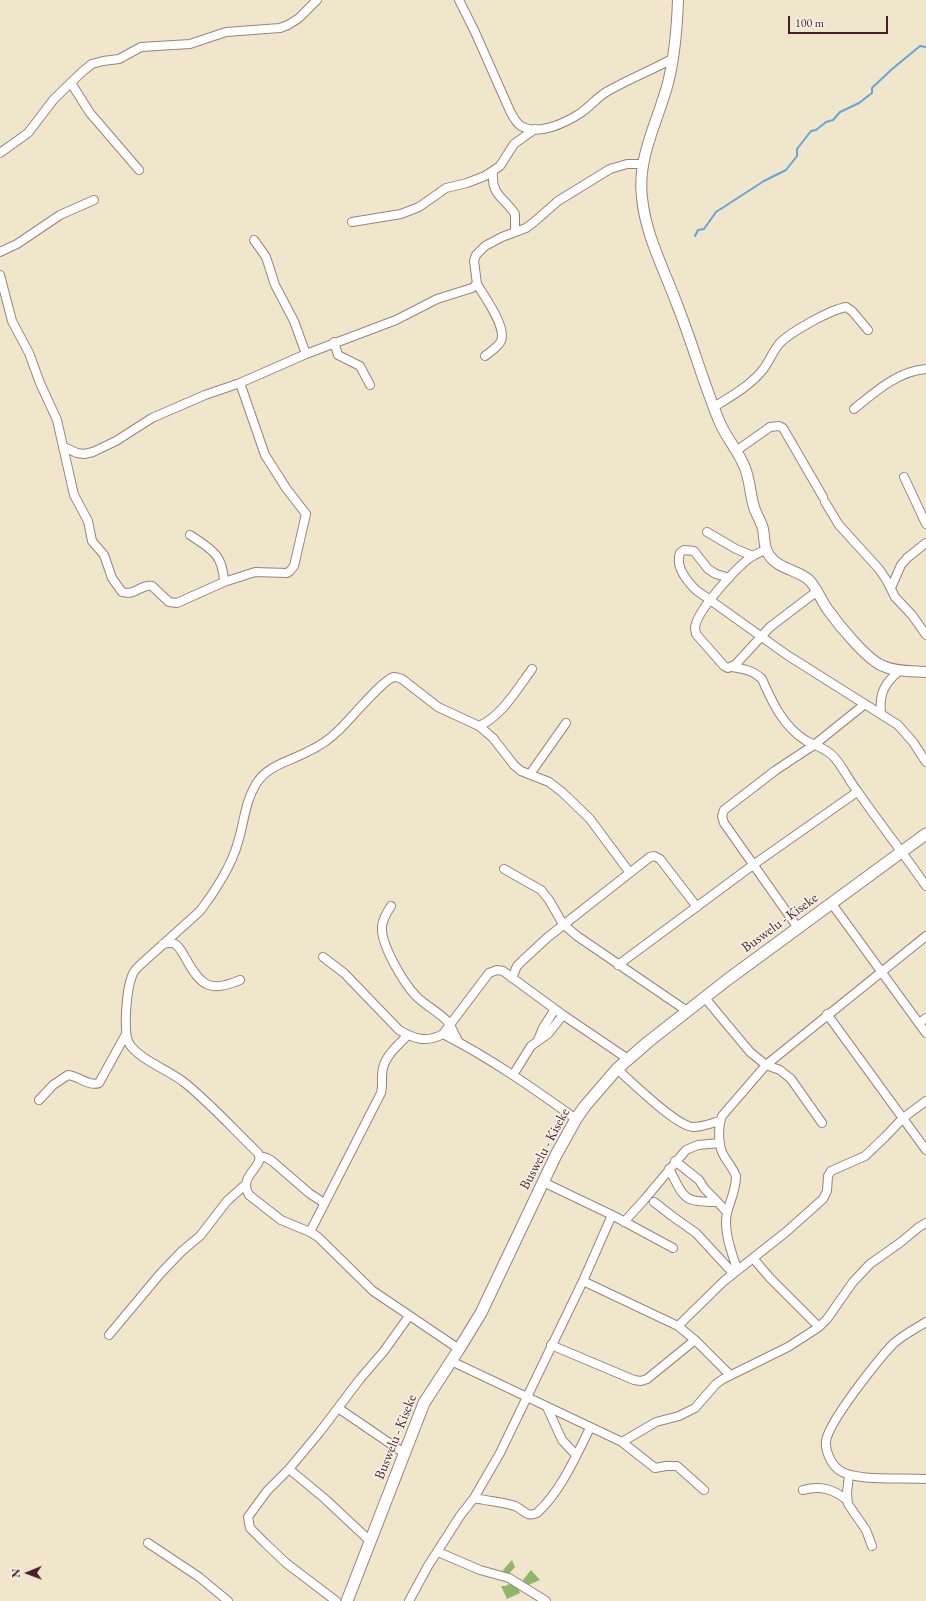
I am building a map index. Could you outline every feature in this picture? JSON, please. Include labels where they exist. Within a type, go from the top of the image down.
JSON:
[{"type":"main road","name":"Buswelu - Kiseke","points":[[347,1601],[424,1403],[459,1350],[481,1313],[543,1182],[576,1119],[596,1092],[628,1059],[687,1011],[926,834]]},
{"type":"street","points":[[0,153],[28,133],[54,99],[83,70],[92,64],[119,59],[141,48],[190,44],[226,32],[272,30],[288,26],[317,0]]},
{"type":"street","points":[[459,0],[516,121],[523,127],[535,129],[549,127],[564,121],[579,113],[608,90],[674,58]]},
{"type":"street","points":[[678,0],[674,58],[667,85],[649,139],[643,164],[642,197],[651,236],[720,423],[746,470],[754,507],[762,527],[766,550],[770,557],[782,567],[808,578],[829,612],[866,655],[880,666],[900,670],[926,672]]},
{"type":"street","points":[[71,83],[90,113],[139,170]]},
{"type":"street","points":[[352,222],[401,214],[419,207],[446,188],[478,180],[493,172],[500,166],[514,144],[535,129]]},
{"type":"street","points":[[485,356],[498,345],[502,334],[501,327],[496,316],[477,284],[474,261],[476,255],[490,242],[526,228],[558,201],[610,169],[627,164],[643,164]]},
{"type":"street","points":[[493,172],[493,184],[497,194],[515,214],[515,232]]},
{"type":"street","points":[[0,252],[17,244],[60,215],[94,200]]},
{"type":"street","points":[[254,240],[266,257],[275,285],[294,321],[306,354]]},
{"type":"street","points":[[0,275],[12,321],[29,353],[40,383],[53,408],[64,447],[72,488],[88,522],[92,541],[104,555],[112,578],[122,592],[132,593],[145,586],[152,586],[169,602],[177,603],[224,582],[255,572],[287,573],[294,566],[306,516],[305,512],[286,488],[265,455],[240,383]]},
{"type":"street","points":[[64,447],[77,453],[84,454],[94,452],[152,418],[205,394],[240,383],[334,342],[396,320],[437,299],[472,288],[477,284]]},
{"type":"street","points":[[714,407],[751,382],[760,372],[780,342],[825,314],[846,307],[852,311],[868,330]]},
{"type":"street","points":[[334,342],[336,352],[340,356],[362,368],[370,385]]},
{"type":"street","points":[[854,409],[890,382],[918,370],[926,369]]},
{"type":"street","points":[[736,451],[770,427],[779,426],[783,428],[838,525],[873,562],[884,576],[895,597],[912,615],[926,635]]},
{"type":"street","points":[[904,477],[926,524]]},
{"type":"street","points":[[707,532],[736,549],[753,556]]},
{"type":"street","points":[[190,535],[213,550],[216,554],[222,567],[224,582]]},
{"type":"street","points":[[891,588],[901,565],[926,542]]},
{"type":"street","points":[[729,578],[716,574],[708,569],[694,551],[684,550],[680,553],[678,560],[679,565],[686,579],[696,590],[761,637],[898,725],[905,732],[926,762]]},
{"type":"street","points":[[766,550],[753,556],[729,578],[710,600],[697,620],[695,627],[696,634],[724,666],[728,668],[732,667],[744,669],[762,679],[779,713],[788,726],[797,735],[814,746],[823,748],[833,756],[857,792],[902,851],[926,886]]},
{"type":"street","points":[[732,667],[783,616],[816,592]]},
{"type":"street","points":[[479,726],[491,720],[500,711],[532,669]]},
{"type":"street","points":[[881,714],[880,703],[885,686],[900,670]]},
{"type":"street","points":[[324,1203],[309,1193],[272,1161],[260,1156],[216,1111],[187,1085],[135,1051],[130,1045],[126,1034],[128,990],[132,974],[162,944],[200,911],[215,889],[238,843],[249,798],[257,783],[265,773],[277,764],[307,752],[322,744],[338,732],[389,679],[396,677],[402,679],[438,707],[479,726],[493,738],[514,766],[521,771],[549,782],[576,804],[590,819],[630,873]]},
{"type":"street","points":[[798,928],[724,823],[722,816],[724,810],[776,770],[814,746],[865,704]]},
{"type":"street","points":[[530,774],[566,723]]},
{"type":"street","points":[[618,965],[753,865],[857,792]]},
{"type":"street","points":[[512,978],[517,966],[563,924],[650,857],[654,856],[660,859],[697,906]]},
{"type":"street","points":[[504,869],[541,890],[549,900],[563,924],[618,965],[655,988],[687,1011]]},
{"type":"street","points":[[832,904],[882,971],[922,1021],[926,1033]]},
{"type":"street","points":[[391,906],[382,928],[388,949],[400,975],[407,986],[418,998],[450,1025],[458,1041]]},
{"type":"street","points":[[735,1271],[727,1228],[727,1212],[733,1195],[736,1176],[722,1154],[720,1143],[720,1121],[727,1109],[766,1065],[926,936]]},
{"type":"street","points":[[162,944],[174,943],[200,981],[206,985],[229,985],[240,980]]},
{"type":"street","points":[[323,957],[344,973],[399,1030],[408,1035],[424,1040],[437,1038],[443,1034],[489,973],[497,970],[503,971],[555,1010],[628,1059]]},
{"type":"street","points":[[705,998],[750,1052],[766,1065],[780,1070],[791,1079],[822,1123]]},
{"type":"street","points":[[538,1040],[543,1028],[555,1010]]},
{"type":"street","points":[[828,1014],[926,1150]]},
{"type":"street","points":[[513,1074],[528,1050],[538,1040],[548,1034],[563,1015]]},
{"type":"street","points":[[39,1100],[53,1085],[68,1074],[74,1075],[92,1084],[99,1083],[126,1034]]},
{"type":"street","points":[[443,1034],[458,1041],[513,1074],[576,1119]]},
{"type":"street","points":[[310,1232],[381,1093],[383,1068],[386,1061],[408,1035]]},
{"type":"street","points":[[617,1069],[679,1122],[693,1127],[720,1121]]},
{"type":"street","points":[[678,1326],[735,1271],[786,1232],[823,1199],[827,1191],[828,1176],[831,1171],[864,1156],[885,1138],[903,1118],[926,1101]]},
{"type":"street","points":[[624,1222],[686,1150],[691,1146],[720,1143]]},
{"type":"street","points":[[109,1335],[160,1274],[182,1251],[200,1236],[227,1201],[245,1185],[248,1175],[259,1162],[260,1156]]},
{"type":"street","points":[[676,1161],[699,1180],[704,1188],[727,1212]]},
{"type":"street","points":[[669,1169],[683,1195],[688,1200],[717,1202]]},
{"type":"street","points":[[543,1182],[612,1215],[673,1248]]},
{"type":"street","points":[[245,1185],[249,1195],[258,1203],[281,1220],[310,1232],[331,1249],[373,1291],[459,1350]]},
{"type":"street","points":[[654,1202],[696,1234],[735,1271]]},
{"type":"street","points":[[409,1601],[419,1581],[460,1516],[474,1498],[500,1453],[583,1281],[612,1215]]},
{"type":"street","points":[[622,1442],[656,1422],[678,1416],[695,1408],[716,1384],[730,1375],[788,1347],[819,1326],[831,1313],[853,1282],[870,1264],[926,1223]]},
{"type":"street","points":[[752,1258],[770,1278],[819,1326]]},
{"type":"street","points":[[583,1281],[678,1326],[695,1340],[730,1375]]},
{"type":"street","points":[[336,1601],[286,1562],[250,1528],[248,1517],[267,1490],[289,1470],[384,1351],[409,1316]]},
{"type":"street","points":[[926,1322],[894,1343],[878,1362],[836,1418],[829,1431],[826,1448],[831,1462],[840,1470],[849,1475],[926,1478]]},
{"type":"street","points":[[551,1345],[634,1380],[641,1381],[648,1379],[695,1340]]},
{"type":"street","points":[[452,1361],[622,1442],[655,1468],[674,1466],[680,1468],[704,1490]]},
{"type":"street","points":[[547,1407],[562,1440],[576,1455]]},
{"type":"street","points":[[338,1408],[404,1453]]},
{"type":"street","points":[[474,1498],[515,1506],[527,1515],[533,1515],[541,1509],[560,1484],[590,1428]]},
{"type":"street","points":[[289,1470],[328,1501],[370,1540]]},
{"type":"street","points":[[849,1475],[847,1500],[850,1508],[866,1530],[872,1546]]},
{"type":"street","points":[[803,1490],[817,1487],[826,1488],[838,1493],[847,1500]]},
{"type":"street","points":[[148,1543],[198,1577],[228,1601]]},
{"type":"street","points":[[438,1552],[480,1570],[509,1578],[546,1601]]},
{"type":"green space","points":[[512,1560],[515,1567],[507,1576],[503,1570]]},
{"type":"green space","points":[[531,1570],[540,1580],[526,1586],[523,1580]]},
{"type":"green space","points":[[516,1581],[520,1593],[507,1599],[501,1586],[505,1586]]},
{"type":"waterway","points":[[695,236],[698,230],[704,229],[716,212],[764,181],[786,170],[797,156],[797,149],[811,131],[816,130],[826,122],[833,120],[840,112],[859,103],[872,93],[872,88],[891,70],[920,46],[926,47]]}]
